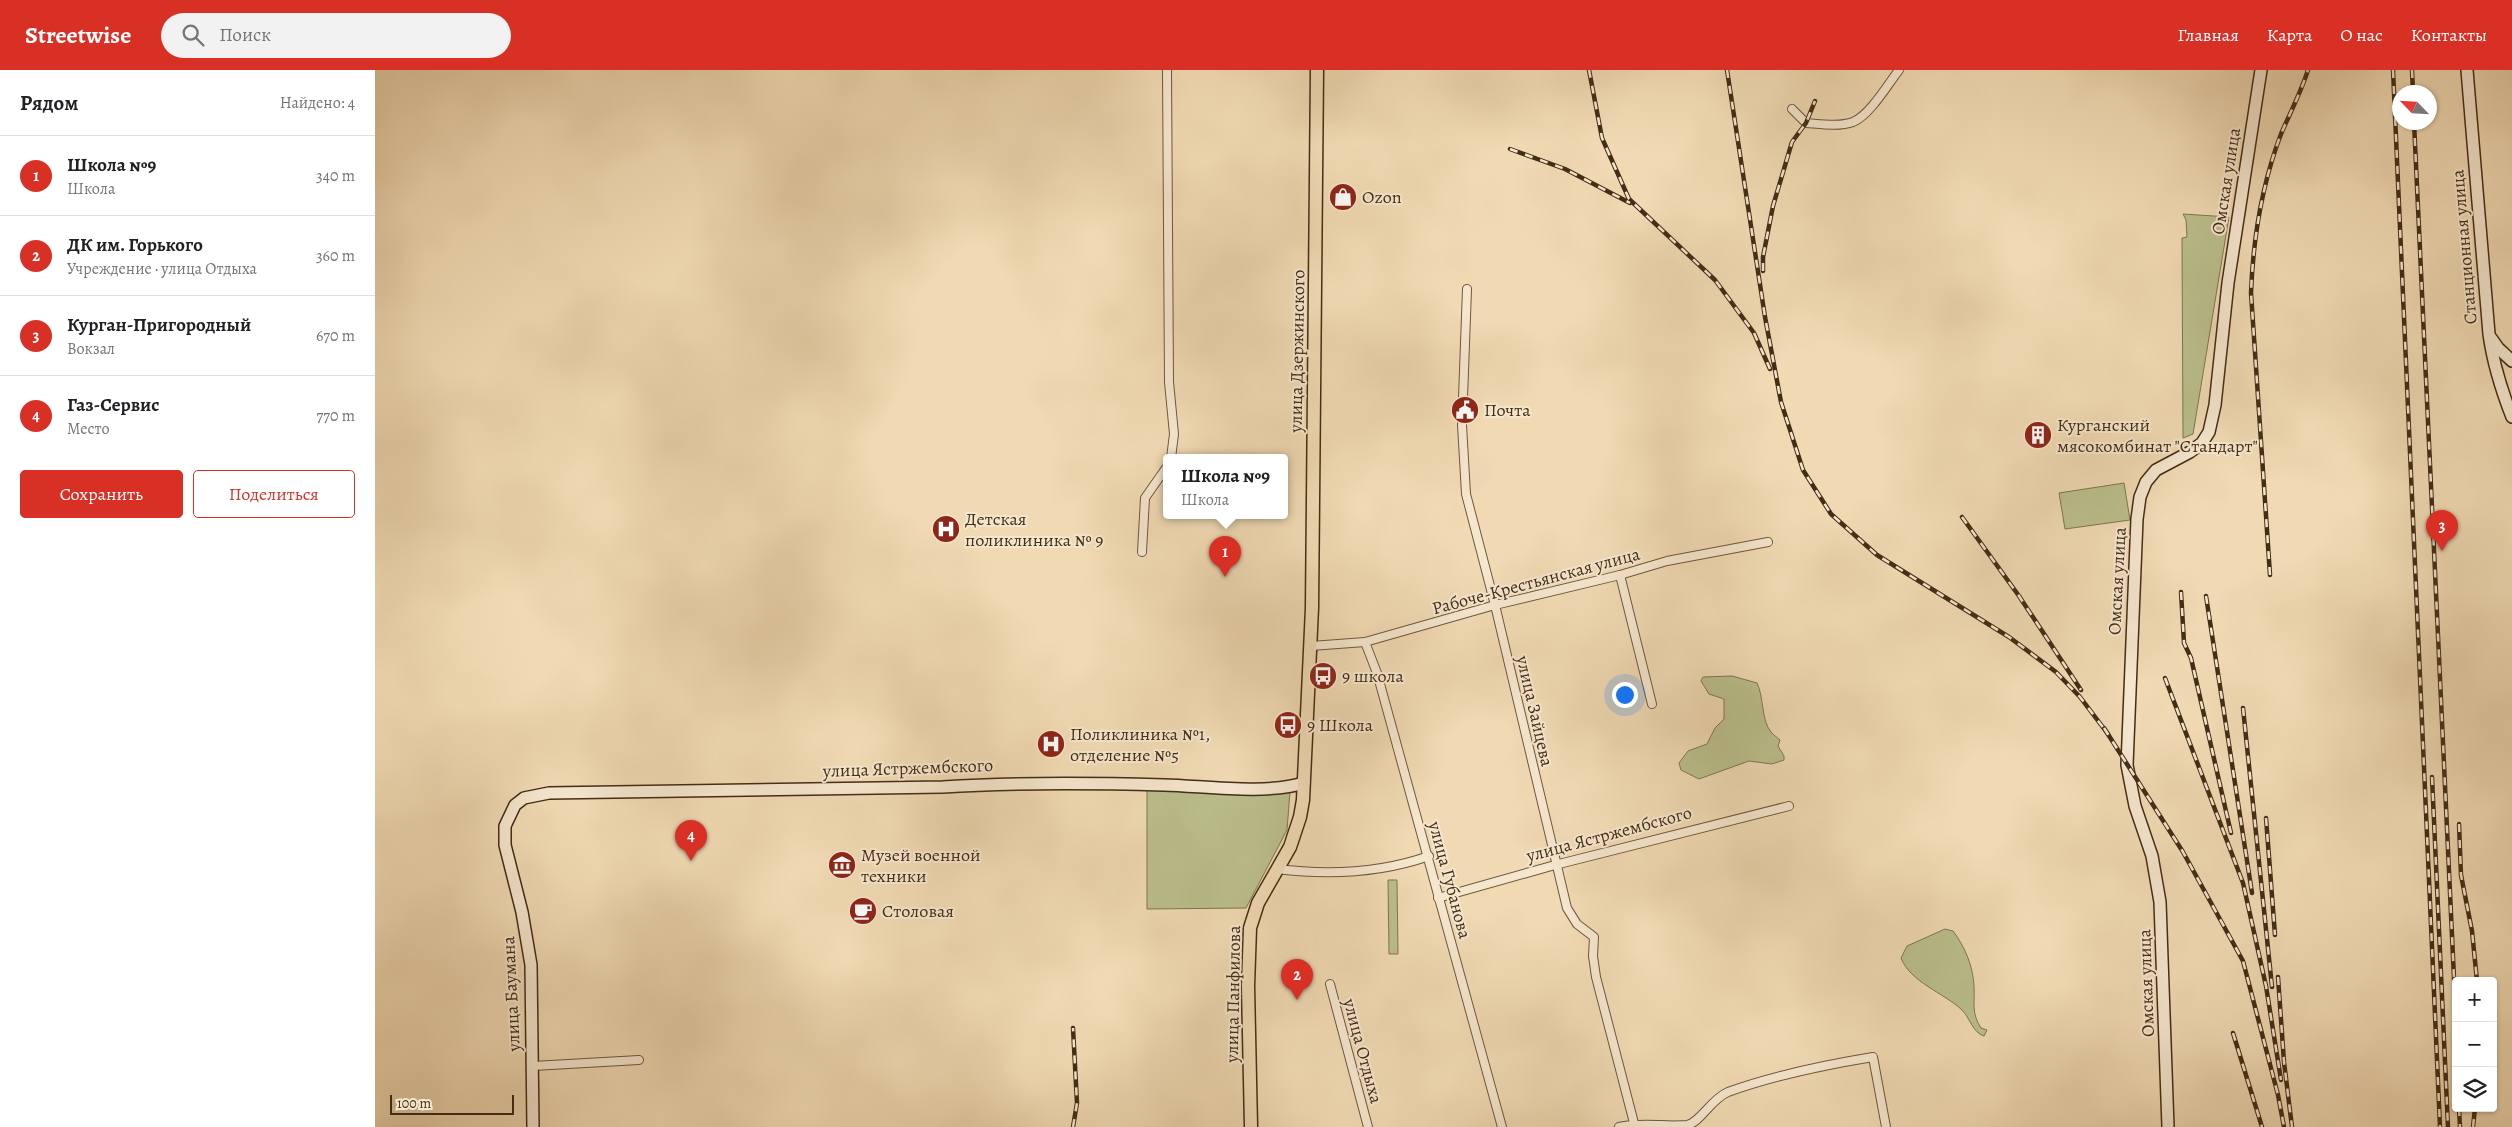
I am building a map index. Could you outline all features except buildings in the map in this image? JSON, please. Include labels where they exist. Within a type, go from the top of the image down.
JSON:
[{"type":"main road","name":"улица Дзержинского","points":[[1304,783],[1311,646],[1317,70]]},
{"type":"main road","name":"Омская улица","points":[[2168,1127],[2161,902],[2152,856],[2135,806],[2127,765],[2137,519],[2140,497],[2146,482],[2156,470],[2202,443],[2209,432],[2215,405],[2228,283],[2261,70]]},
{"type":"main road","name":"Станционная улица","points":[[2467,70],[2489,334],[2497,378],[2512,411]]},
{"type":"main road","points":[[2489,334],[2497,348],[2512,361]]},
{"type":"main road","name":"улица Ястржембского","points":[[515,805],[524,798],[549,793],[943,787],[994,783],[1271,789],[1304,783]]},
{"type":"main road","name":"улица Панфилова","points":[[1251,1127],[1248,986],[1250,928],[1258,903],[1295,833],[1300,817],[1304,783]]},
{"type":"main road","name":"улица Баумана","points":[[515,805],[505,826],[505,845],[522,912],[531,965],[533,1127]]},
{"type":"street","points":[[1167,70],[1169,382],[1174,434],[1172,454]]},
{"type":"street","points":[[1792,109],[1806,123],[1853,122],[1863,115],[1899,70]]},
{"type":"street","name":"улица Зайцева","points":[[1467,289],[1462,425],[1463,475],[1466,494],[1495,605],[1555,865],[1571,916],[1594,937],[1593,956],[1596,977],[1635,1124]]},
{"type":"street","points":[[1142,552],[1145,498],[1163,472]]},
{"type":"street","name":"Рабоче-Крестьянская улица","points":[[1311,646],[1365,642],[1495,605],[1620,575],[1667,561],[1768,542]]},
{"type":"street","points":[[1620,575],[1652,704]]},
{"type":"street","name":"улица Губанова","points":[[1365,642],[1377,673],[1429,856],[1502,1127]]},
{"type":"street","name":"улица Ястржембского","points":[[1439,898],[1555,865],[1789,806]]},
{"type":"street","points":[[1277,869],[1314,873],[1400,866],[1429,856]]},
{"type":"street","name":"улица Отдыха","points":[[1330,984],[1368,1127]]},
{"type":"street","points":[[1619,1127],[1635,1124],[1689,1125],[1699,1119],[1712,1102],[1727,1093],[1807,1068],[1873,1057],[1886,1127]]},
{"type":"street","points":[[533,1066],[639,1060]]},
{"type":"green space","points":[[2183,214],[2229,217],[2193,434],[2183,438],[2182,238],[2187,237],[2186,220]]},
{"type":"green space","points":[[2124,483],[2130,520],[2065,529],[2059,493]]},
{"type":"green space","points":[[1732,676],[1757,683],[1768,727],[1780,740],[1778,746],[1784,756],[1784,760],[1772,764],[1749,761],[1699,779],[1681,770],[1679,763],[1688,751],[1707,744],[1715,728],[1724,719],[1724,699],[1709,694],[1701,681],[1703,677]]},
{"type":"green space","points":[[1147,786],[1290,792],[1287,830],[1246,908],[1147,909]]},
{"type":"green space","points":[[1388,880],[1397,880],[1398,954],[1389,954]]},
{"type":"green space","points":[[1945,929],[1953,931],[1968,957],[1974,986],[1976,1018],[1981,1028],[1987,1030],[1984,1036],[1974,1029],[1962,1010],[1912,974],[1901,958],[1907,946]]},
{"type":"railway","points":[[1589,70],[1602,138],[1629,199],[1715,280],[1754,333],[1770,369]]},
{"type":"railway","points":[[1727,70],[1765,317],[1781,402],[1803,470],[1831,514],[1877,555],[2009,637],[2056,672],[2080,697],[2108,734]]},
{"type":"railway","points":[[2270,575],[2251,293],[2252,273],[2256,233],[2274,153],[2308,70]]},
{"type":"railway","points":[[2393,70],[2440,1127]]},
{"type":"railway","points":[[2412,70],[2413,85]]},
{"type":"railway","points":[[1763,271],[1763,257],[1773,206],[1792,142],[1806,123],[1815,101]]},
{"type":"railway","points":[[2414,130],[2454,977]]},
{"type":"railway","points":[[1510,149],[1565,169],[1630,203]]},
{"type":"railway","points":[[1962,517],[2019,596],[2081,690]]},
{"type":"railway","points":[[2181,592],[2184,643],[2191,658],[2231,833]]},
{"type":"railway","points":[[2206,596],[2252,893]]},
{"type":"railway","points":[[2165,678],[2243,883],[2266,986],[2281,1080]]},
{"type":"railway","points":[[2243,708],[2272,987]]},
{"type":"railway","points":[[2104,728],[2183,852],[2243,961],[2278,1095],[2284,1127]]},
{"type":"railway","points":[[2432,777],[2448,1127]]},
{"type":"railway","points":[[2266,818],[2275,935]]},
{"type":"railway","points":[[2459,824],[2461,875],[2472,931],[2477,977]]},
{"type":"railway","points":[[2278,977],[2284,1062],[2292,1127]]},
{"type":"railway","points":[[1073,1028],[1077,1103],[1073,1127]]},
{"type":"railway","points":[[2233,1033],[2262,1127]]},
{"type":"railway","points":[[2459,1112],[2460,1127]]},
{"type":"railway","points":[[2473,1127],[2475,1112]]},
{"type":"place","name":"Ozon","points":[[1343,197]]},
{"type":"place","name":"Почта","points":[[1465,410]]},
{"type":"place","name":"Курганский мясокомбинат \"Стандарт\"","points":[[2038,435]]},
{"type":"place","name":"Детская поликлиника № 9","points":[[946,529]]},
{"type":"place","name":"Курган-Пригородный","points":[[2442,551]]},
{"type":"place","name":"Школа №9","points":[[1225,577]]},
{"type":"place","name":"9 школа","points":[[1323,676]]},
{"type":"place","name":"9 Школа","points":[[1288,725]]},
{"type":"place","name":"Поликлиника №1, отделение №5","points":[[1051,744]]},
{"type":"place","name":"Газ-Сервис","points":[[691,861]]},
{"type":"place","name":"Музей военной техники","points":[[842,865]]},
{"type":"place","name":"Столовая","points":[[863,911]]},
{"type":"place","name":"ДК им. Горького","points":[[1297,1000]]}]
